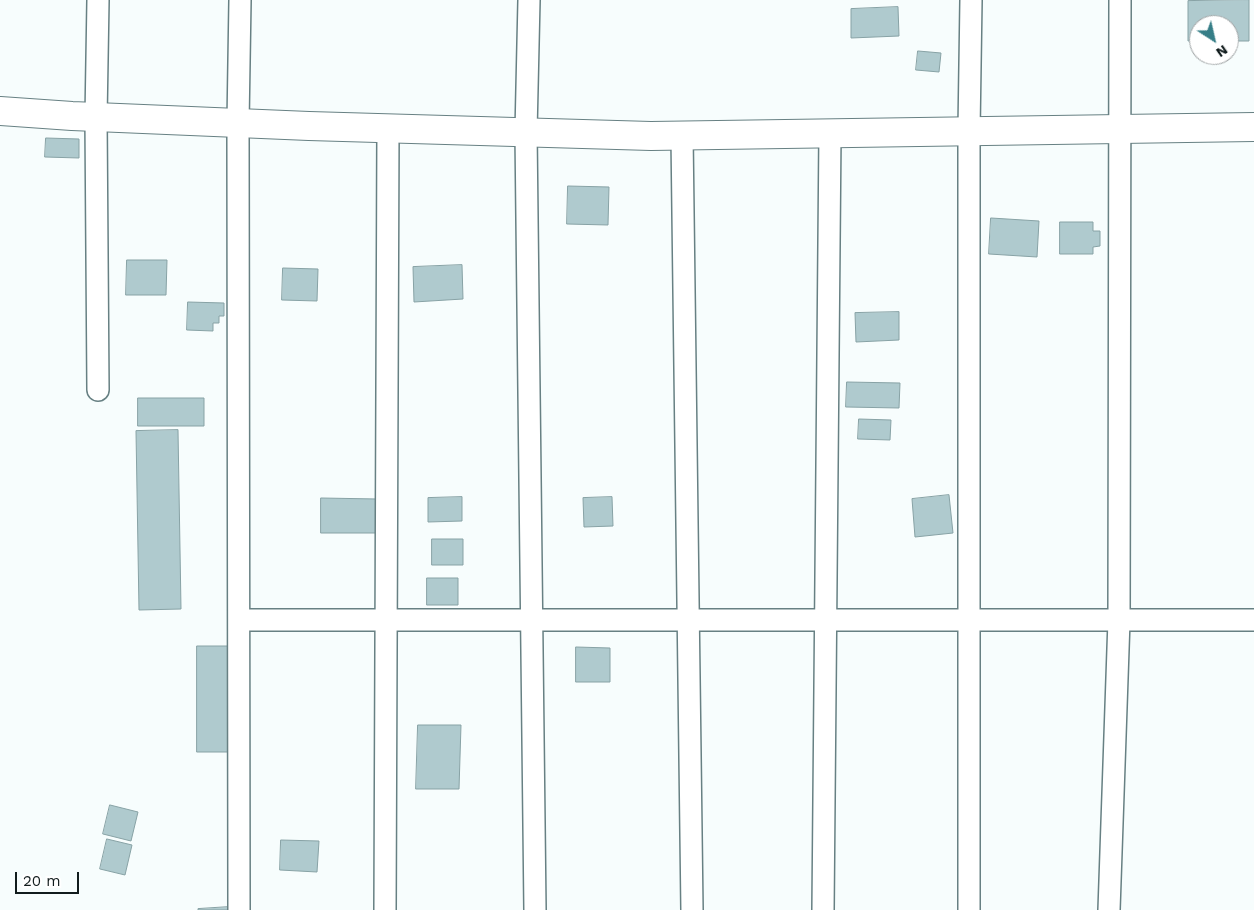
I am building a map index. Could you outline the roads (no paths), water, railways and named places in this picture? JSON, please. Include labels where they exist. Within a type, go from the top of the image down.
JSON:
[{"type":"street","points":[[98,0],[96,118],[98,390]]},
{"type":"street","points":[[239,910],[238,123],[240,0]]},
{"type":"street","points":[[529,0],[526,132],[535,910]]},
{"type":"street","points":[[969,910],[969,130],[971,0]]},
{"type":"street","points":[[1110,910],[1119,620],[1120,0]]},
{"type":"street","points":[[0,111],[96,118],[238,123],[682,135],[1254,127]]},
{"type":"street","points":[[385,910],[388,128]]},
{"type":"street","points":[[823,910],[830,132]]},
{"type":"street","points":[[682,135],[692,910]]},
{"type":"street","points":[[239,620],[1254,620]]}]
